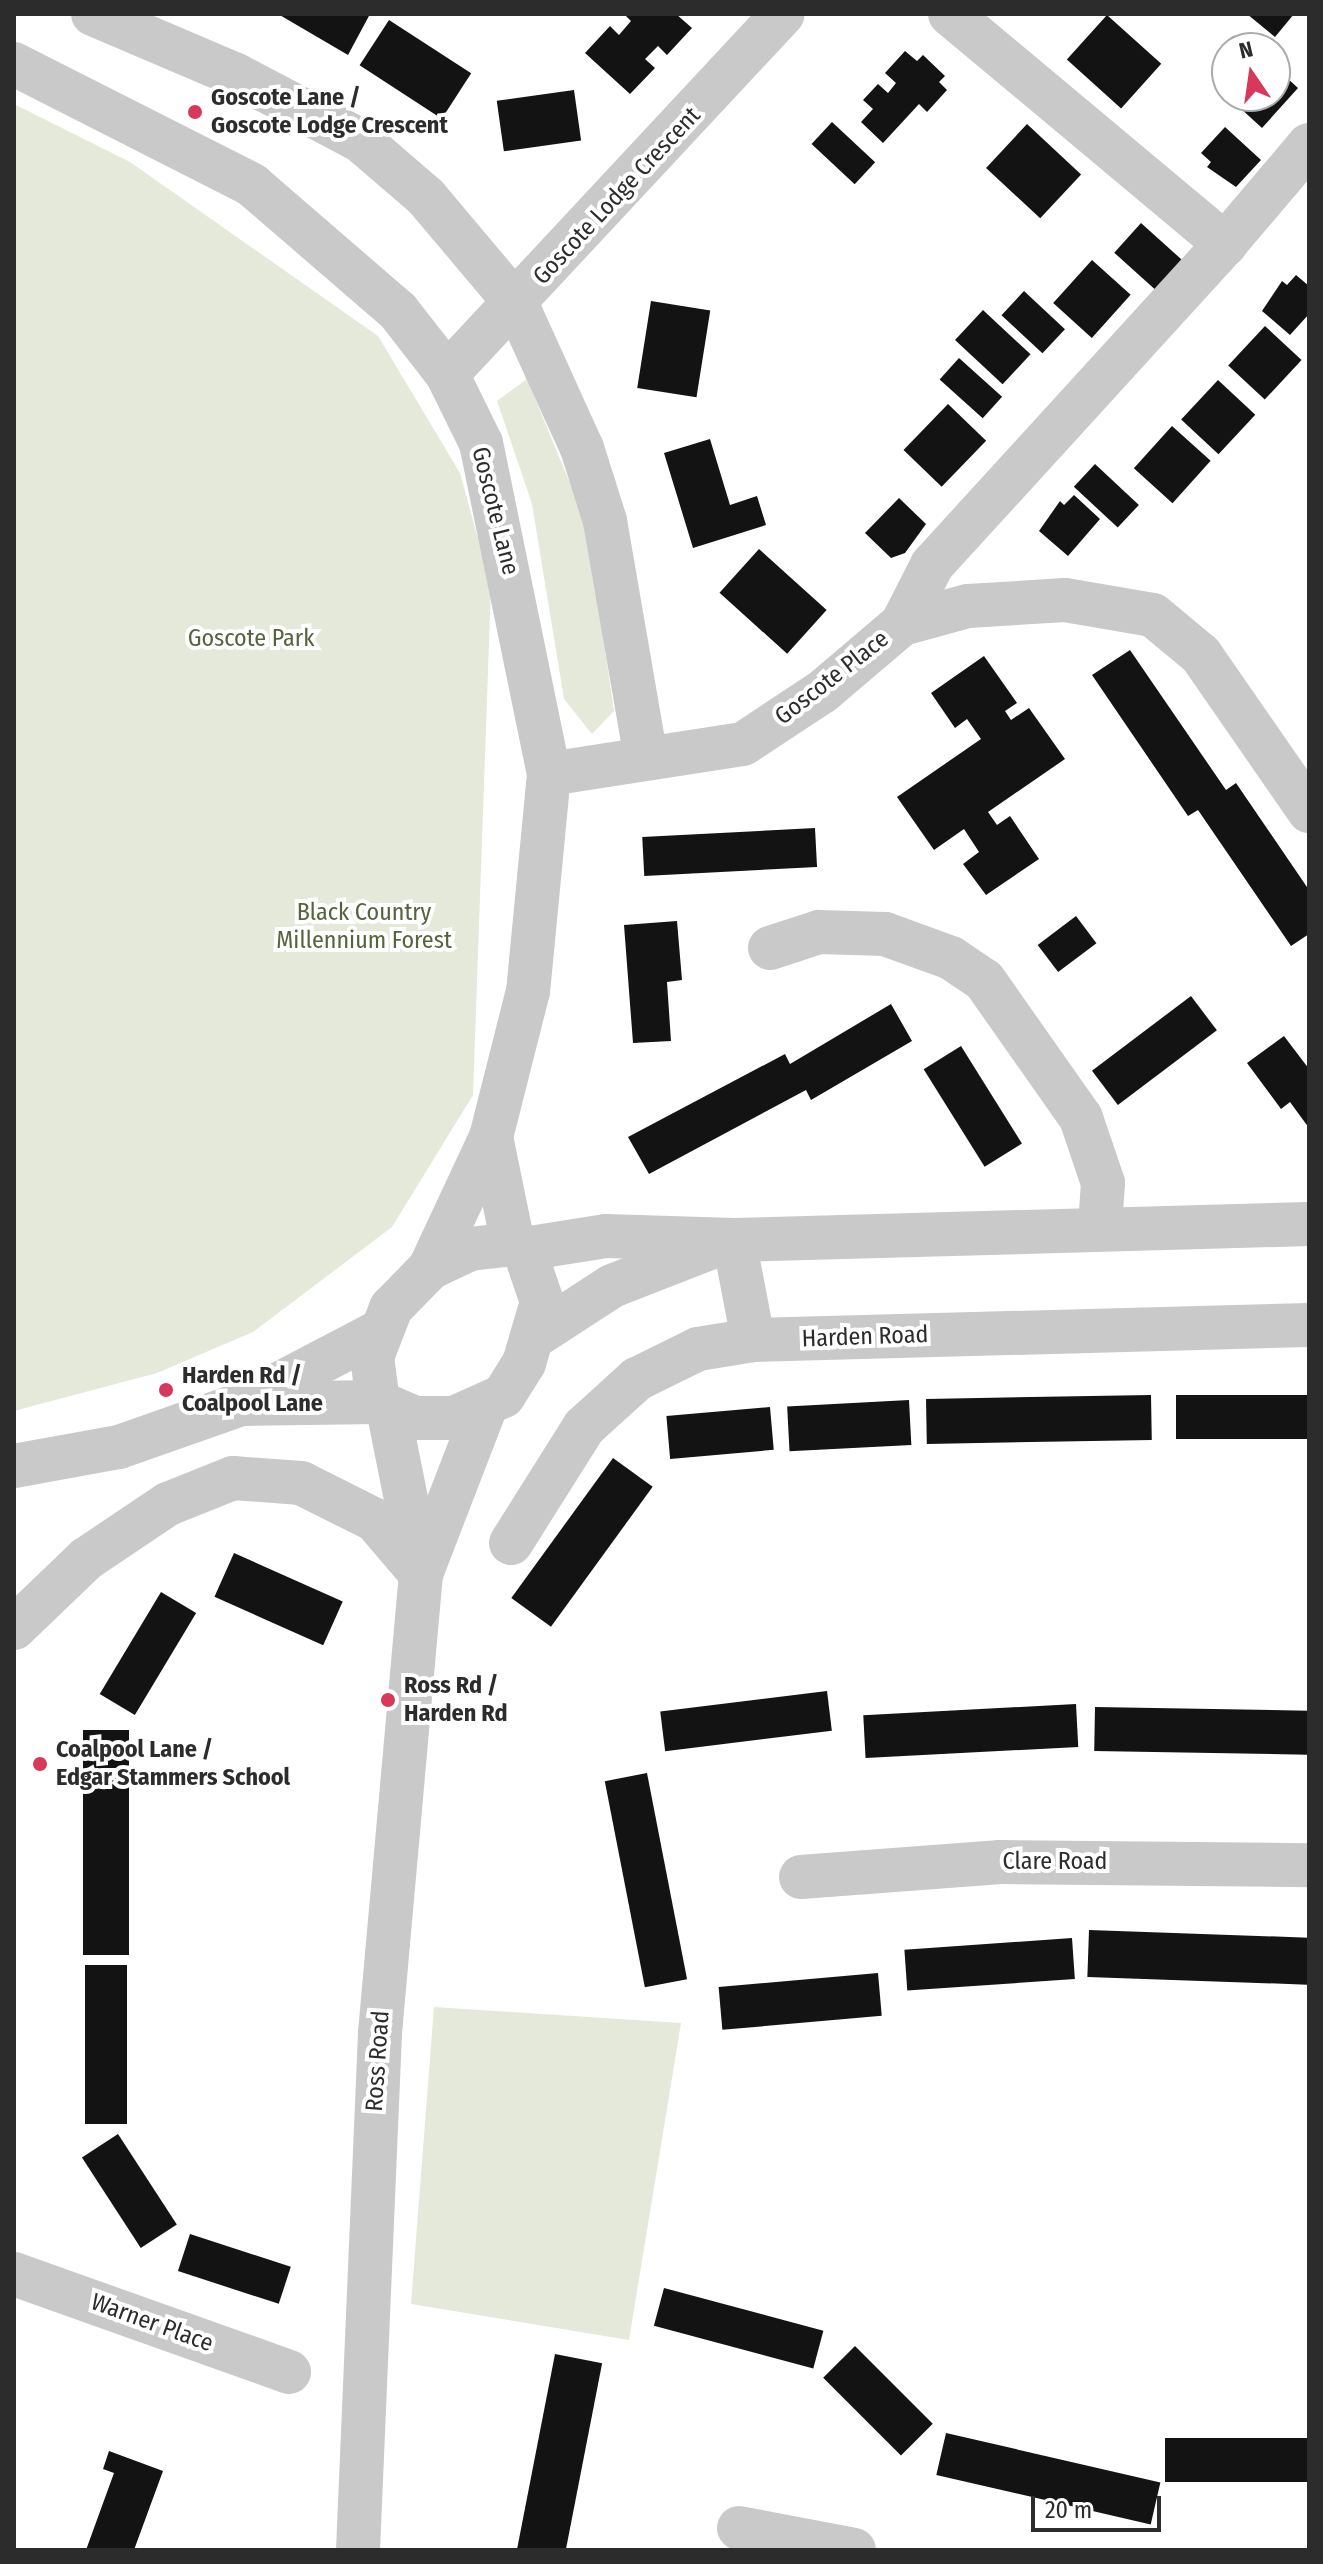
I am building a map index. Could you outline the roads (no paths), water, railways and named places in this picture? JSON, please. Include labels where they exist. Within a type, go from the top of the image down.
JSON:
[{"type":"street","points":[[93,14],[236,75],[361,141],[426,197],[517,305],[582,448],[605,521],[646,758]]},
{"type":"street","name":"Goscote Lodge Crescent","points":[[447,374],[517,305],[783,14]]},
{"type":"street","points":[[950,14],[1225,244]]},
{"type":"street","name":"Goscote Lane","points":[[14,64],[252,185],[398,311],[447,374],[481,443],[549,774],[528,991],[491,1137],[430,1268]]},
{"type":"street","points":[[902,624],[932,565],[1225,244],[1309,145]]},
{"type":"street","name":"Goscote Place","points":[[549,774],[743,744],[822,692],[902,624],[968,606],[1065,600],[1153,615],[1201,655],[1309,811]]},
{"type":"street","points":[[770,948],[819,932],[885,934],[951,958],[984,980],[1081,1118],[1103,1183],[1100,1226]]},
{"type":"street","name":"Goscote Lane","points":[[491,1137],[519,1247]]},
{"type":"street","points":[[14,1466],[119,1447],[241,1404],[376,1333],[430,1268],[470,1249],[519,1247],[606,1236],[734,1240],[1100,1226],[1309,1224]]},
{"type":"street","points":[[532,1338],[612,1286],[734,1240]]},
{"type":"street","points":[[734,1240],[753,1340]]},
{"type":"street","points":[[241,1404],[383,1405],[415,1418],[484,1411],[512,1384],[532,1338],[542,1302],[519,1247]]},
{"type":"street","name":"Harden Road","points":[[511,1543],[584,1427],[637,1379],[698,1349],[753,1340],[1309,1325]]},
{"type":"street","points":[[376,1333],[383,1405]]},
{"type":"street","name":"Ross Road","points":[[383,1405],[421,1574]]},
{"type":"street","name":"Ross Road","points":[[358,2550],[379,2049],[421,1574],[484,1411]]},
{"type":"street","points":[[14,1628],[86,1559],[168,1504],[233,1478],[301,1483],[375,1520],[421,1574]]},
{"type":"street","name":"Clare Road","points":[[801,1877],[1000,1862],[1309,1865]]},
{"type":"street","name":"Warner Place","points":[[14,2274],[289,2372]]},
{"type":"street","points":[[739,2528],[854,2550]]},
{"type":"place","name":"Goscote Lane / Goscote Lodge Crescent","points":[[195,112]]},
{"type":"place","name":"Harden Rd / Coalpool Lane","points":[[166,1390]]},
{"type":"place","name":"Ross Rd / Harden Rd","points":[[388,1700]]},
{"type":"place","name":"Coalpool Lane / Edgar Stammers School","points":[[40,1764]]},
{"type":"park label","name":"Goscote Park","points":[[251,639]]},
{"type":"park label","name":"Black Country Millennium Forest","points":[[364,927]]}]
